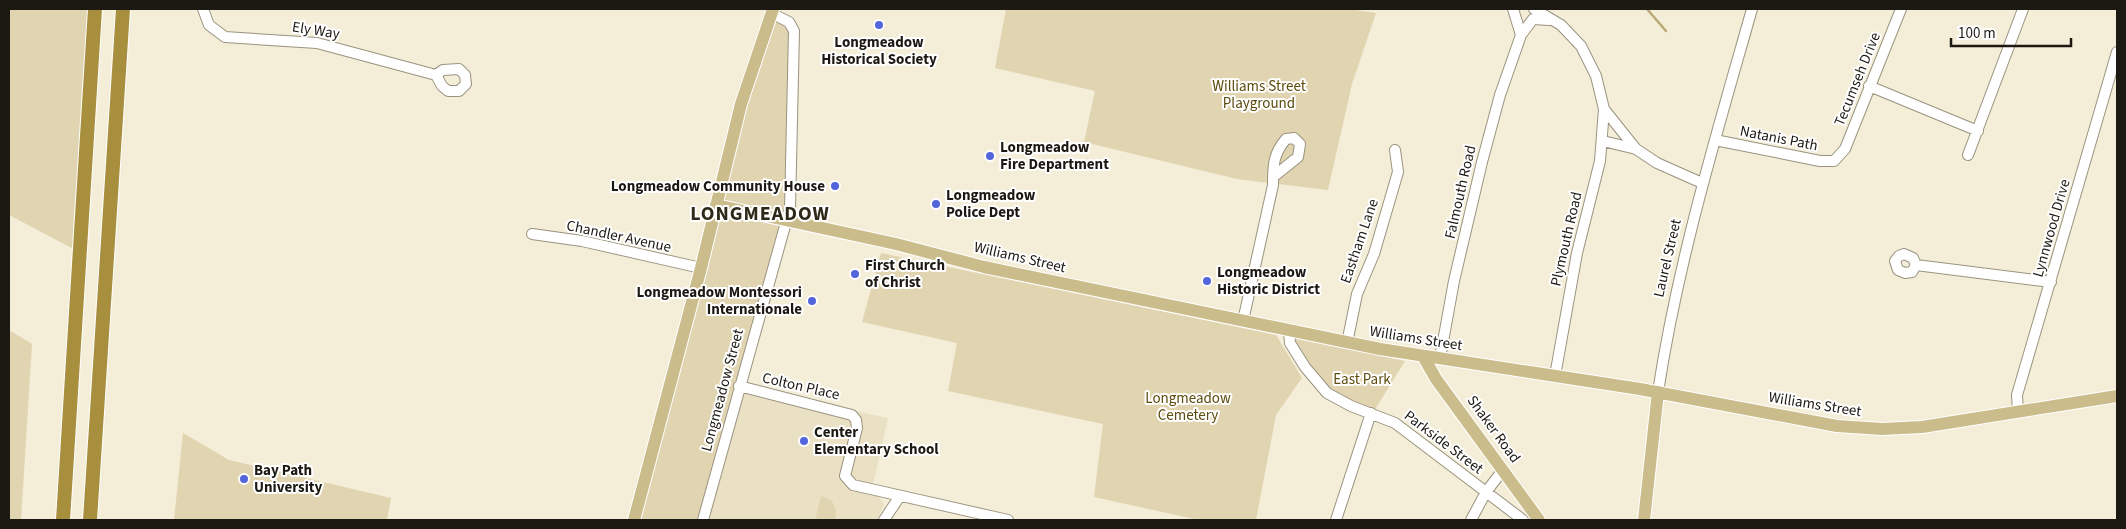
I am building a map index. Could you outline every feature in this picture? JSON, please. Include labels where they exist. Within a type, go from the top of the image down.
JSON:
[{"type":"highway","points":[[63,520],[95,9]]},
{"type":"highway","points":[[90,520],[123,9]]},
{"type":"main road","name":"Longmeadow Street","points":[[634,520],[701,268],[741,104],[772,11]]},
{"type":"main road","name":"Williams Street","points":[[716,206],[896,244],[984,267],[1346,343],[1658,392],[1815,422],[1868,429],[1922,427],[2117,396]]},
{"type":"main road","name":"Shaker Road","points":[[1423,356],[1436,380],[1540,520]]},
{"type":"main road","name":"Laurel Street","points":[[1644,520],[1658,392]]},
{"type":"street","name":"Ely Way","points":[[203,9],[205,19],[211,28],[229,38],[310,42],[436,75]]},
{"type":"street","points":[[1513,9],[1521,35]]},
{"type":"street","name":"Plymouth Road","points":[[1534,9],[1558,23],[1578,42],[1587,55],[1599,83],[1604,109],[1603,141],[1574,266],[1555,376]]},
{"type":"street","name":"Laurel Street","points":[[1658,392],[1676,288],[1702,183],[1752,9]]},
{"type":"street","name":"Tecumseh Drive","points":[[1838,159],[1850,137],[1901,9]]},
{"type":"street","points":[[1968,155],[2023,9]]},
{"type":"street","name":"Longmeadow Street","points":[[703,520],[786,220],[791,191],[794,31],[790,22],[772,11]]},
{"type":"street","name":"Falmouth Road","points":[[1440,358],[1454,281],[1482,162],[1521,35],[1533,19],[1545,19],[1558,23]]},
{"type":"street","name":"Lynnwood Drive","points":[[2018,412],[2017,395],[2117,52]]},
{"type":"street","points":[[1869,86],[1978,131]]},
{"type":"street","points":[[1604,109],[1636,149],[1657,163],[1702,183]]},
{"type":"street","name":"Natanis Path","points":[[1715,140],[1820,161],[1838,159]]},
{"type":"street","points":[[1603,141],[1636,149]]},
{"type":"street","name":"Eastham Lane","points":[[1346,343],[1356,294],[1374,254],[1398,172],[1395,150]]},
{"type":"street","points":[[1243,321],[1273,177]]},
{"type":"street","name":"Chandler Avenue","points":[[532,234],[582,241],[701,268]]},
{"type":"street","points":[[1916,265],[2051,282]]},
{"type":"street","name":"Parkside Street","points":[[1289,331],[1290,343],[1324,389],[1337,399],[1400,427],[1523,520]]},
{"type":"street","name":"Colton Place","points":[[739,386],[844,412],[854,418],[857,428],[846,468],[846,479],[857,486],[1008,520]]},
{"type":"street","points":[[1336,520],[1371,413]]},
{"type":"street","points":[[1471,520],[1486,492],[1503,470]]},
{"type":"street","points":[[884,520],[900,496]]},
{"type":"shaded area","name":"Center Elementary School","points":[[739,386],[888,418],[871,494],[880,498],[884,505],[877,520],[703,520]]},
{"type":"green space","points":[[9,9],[99,9],[85,255],[9,215]]},
{"type":"green space","name":"Williams Street Playground","points":[[1006,9],[1348,9],[1376,13],[1352,84],[1328,190],[1237,179],[1084,142],[1095,91],[995,68]]},
{"type":"green space","points":[[771,13],[789,22],[791,191],[703,520],[634,520]]},
{"type":"green space","name":"Longmeadow Cemetery","points":[[881,253],[1276,335],[1302,378],[1276,415],[1256,520],[1199,520],[1094,497],[1103,424],[948,391],[957,343],[862,322]]},
{"type":"green space","points":[[9,330],[32,344],[21,520],[9,520]]},
{"type":"green space","name":"East Park","points":[[1296,339],[1405,361],[1374,411],[1346,401],[1325,387],[1294,343]]},
{"type":"green space","name":"Bay Path University","points":[[183,433],[229,460],[391,498],[387,520],[174,520]]},
{"type":"green space","points":[[821,496],[832,501],[836,511],[835,520],[815,520]]},
{"type":"waterway","points":[[1647,9],[1666,31]]},
{"type":"place","name":"Longmeadow Historical Society","points":[[879,25]]},
{"type":"place","name":"Longmeadow Fire Department","points":[[990,156]]},
{"type":"place","name":"Longmeadow Community House","points":[[835,186]]},
{"type":"place","name":"Longmeadow Police Dept","points":[[936,204]]},
{"type":"place","name":"First Church of Christ","points":[[855,274]]},
{"type":"place","name":"Longmeadow Historic District","points":[[1207,281]]},
{"type":"place","name":"Longmeadow Montessori Internationale","points":[[812,301]]},
{"type":"place","name":"Center Elementary School","points":[[804,441]]},
{"type":"place","name":"Bay Path University","points":[[244,479]]},
{"type":"district","name":"LONGMEADOW","points":[[760,213]]}]
